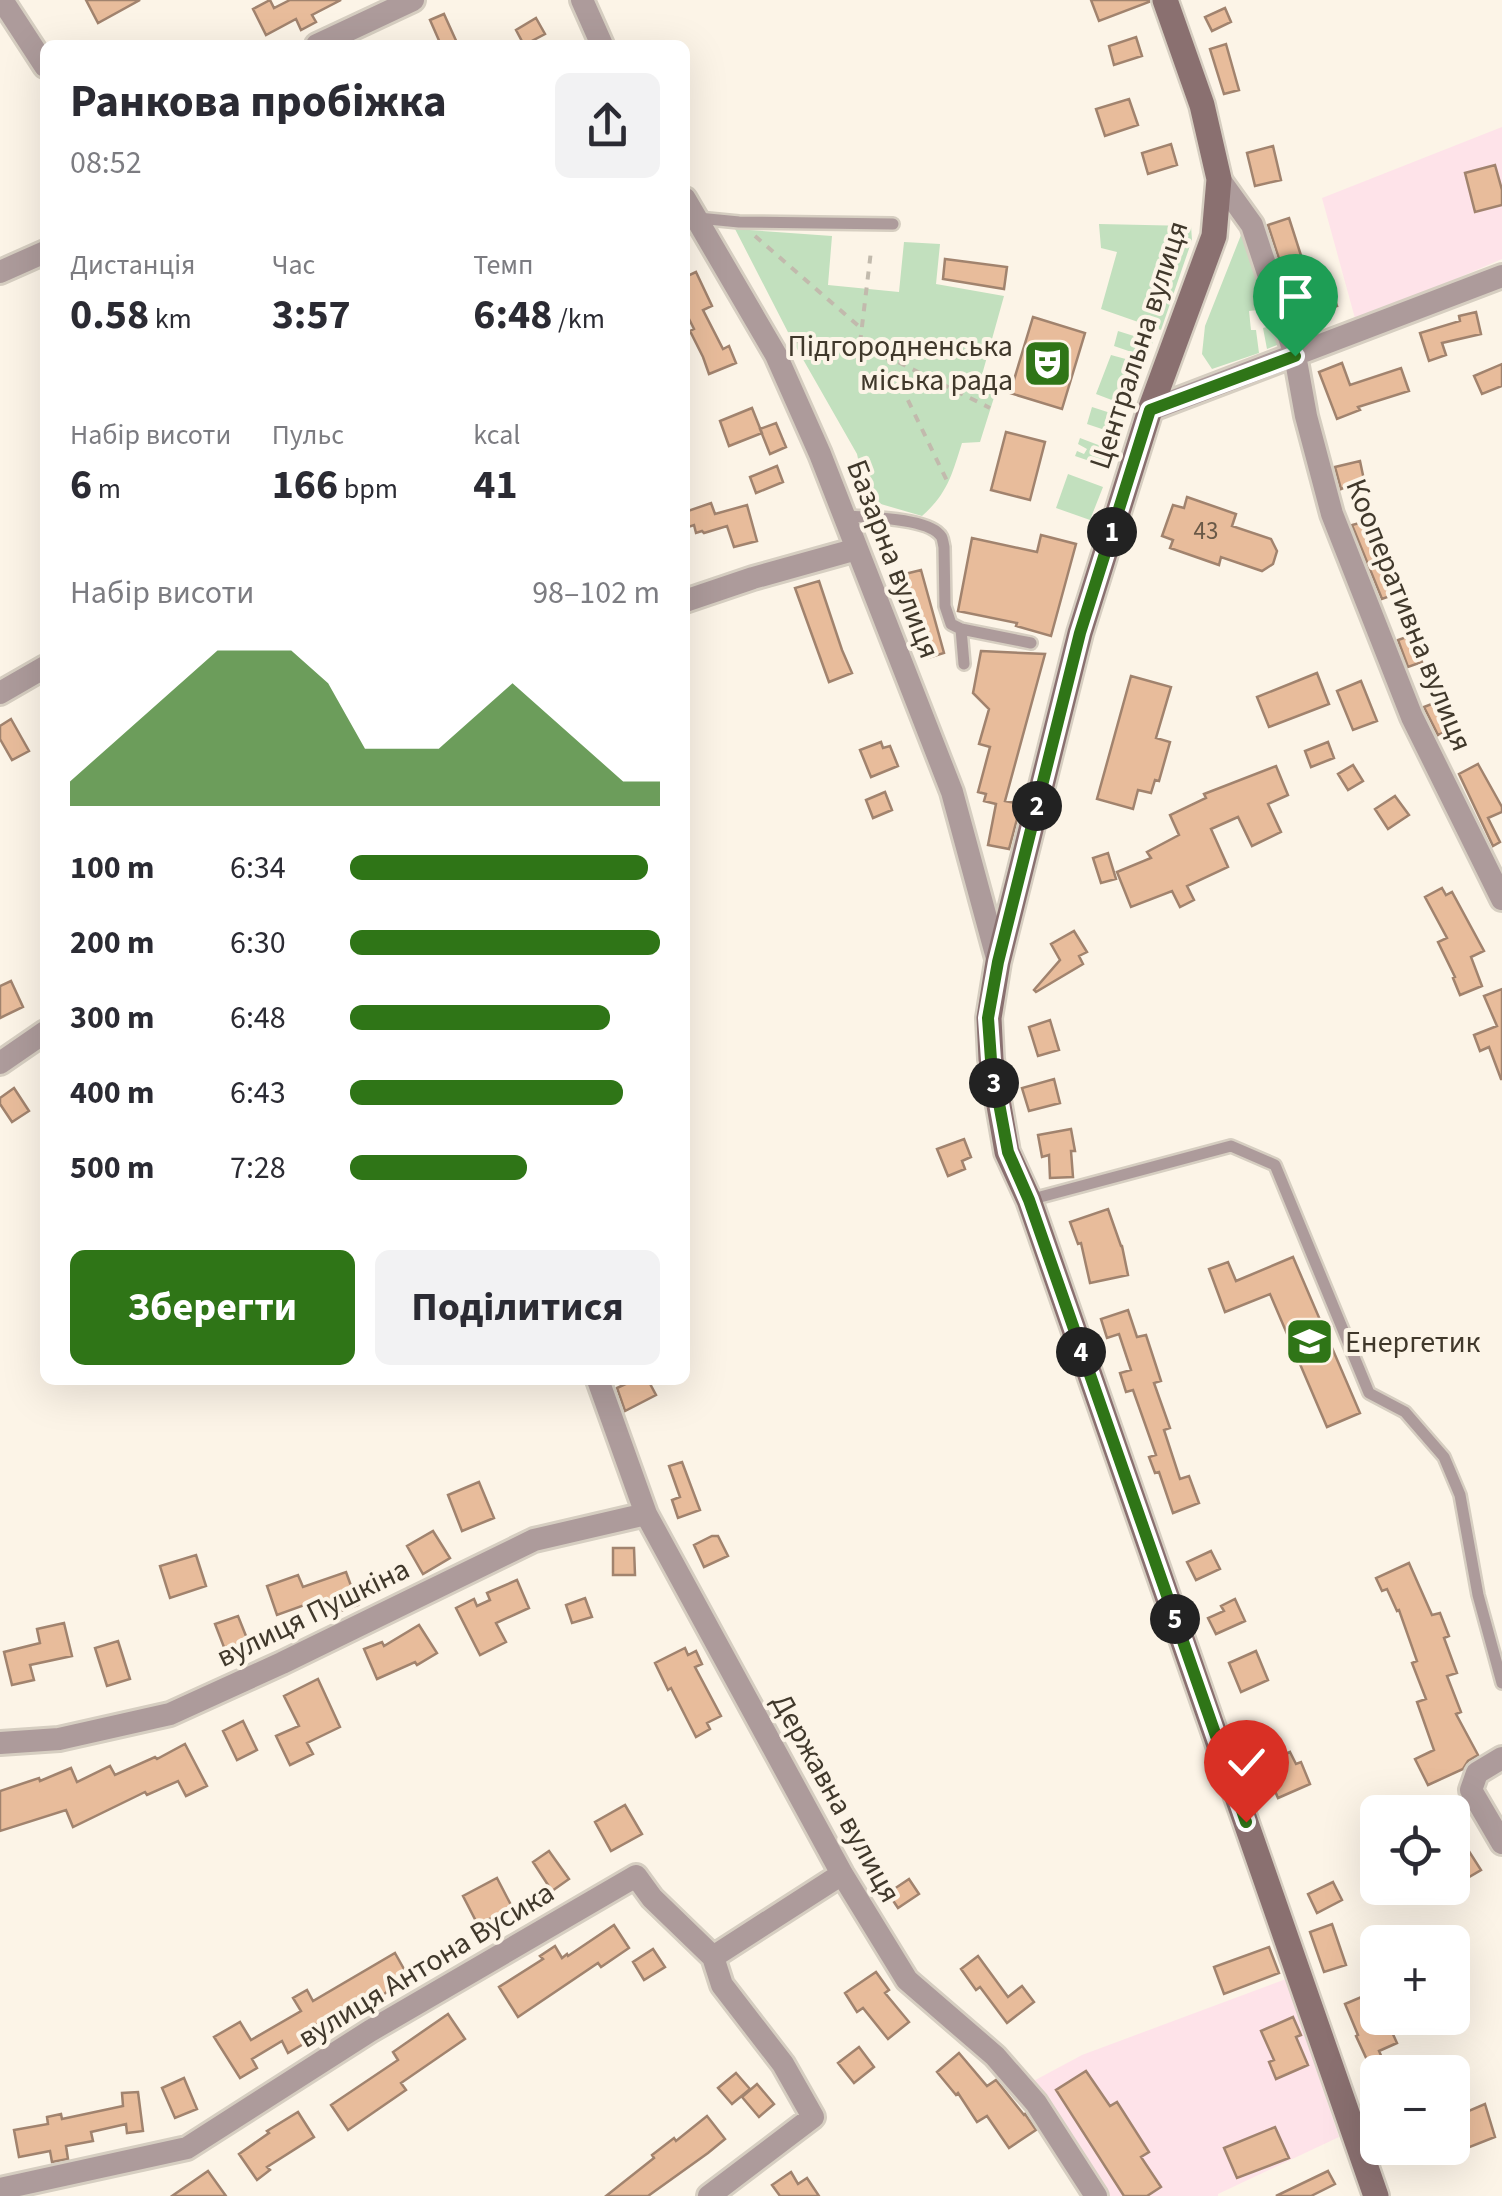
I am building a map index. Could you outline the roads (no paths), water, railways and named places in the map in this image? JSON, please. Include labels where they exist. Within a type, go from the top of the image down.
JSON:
[{"type":"main road","name":"Центральна вулиця","points":[[1164,0],[1202,105],[1219,180],[1214,236],[1150,410],[1080,633],[998,962],[988,1018],[991,1060],[1008,1152],[1029,1200],[1376,2196]]},
{"type":"street","points":[[2,0],[40,58]]},
{"type":"street","points":[[328,40],[413,0]]},
{"type":"street","points":[[582,0],[600,40]]},
{"type":"street","name":"Кооперативна вулиця","points":[[1219,180],[1252,226],[1295,356],[1332,514],[1412,717],[1502,899]]},
{"type":"street","name":"Базарна вулиця","points":[[690,208],[770,346],[820,454],[952,792],[998,962]]},
{"type":"street","points":[[0,272],[40,254]]},
{"type":"street","points":[[1150,410],[1502,276]]},
{"type":"street","points":[[690,598],[857,549]]},
{"type":"street","points":[[0,693],[40,671]]},
{"type":"street","points":[[0,1062],[40,1035]]},
{"type":"street","name":"Державна вулиця","points":[[600,1385],[646,1514],[842,1874],[907,1980],[995,2056],[1036,2103],[1096,2196]]},
{"type":"street","name":"вулиця Пушкіна","points":[[0,1744],[59,1739],[170,1714],[534,1540],[646,1514]]},
{"type":"street","points":[[1502,1758],[1477,1773],[1471,1790],[1502,1843]]},
{"type":"street","points":[[708,2196],[813,2117],[783,2064],[722,1985],[713,1956],[842,1874]]},
{"type":"street","name":"вулиця Антона Вусика","points":[[0,2189],[187,2148],[370,2031],[636,1876],[652,1898],[713,1956]]},
{"type":"lane","points":[[690,208],[739,222],[893,224]]},
{"type":"lane","points":[[844,516],[881,517],[934,529],[944,547],[947,615],[951,624],[1031,643]]},
{"type":"lane","points":[[961,629],[964,664]]},
{"type":"lane","points":[[1029,1200],[1231,1146],[1275,1165],[1369,1393],[1405,1412],[1444,1457],[1460,1494],[1478,1595],[1502,1683]]},
{"type":"place","name":"Підгородненська міська рада","points":[[1048,363]]},
{"type":"place","name":"Енергетик","points":[[1310,1342]]}]
